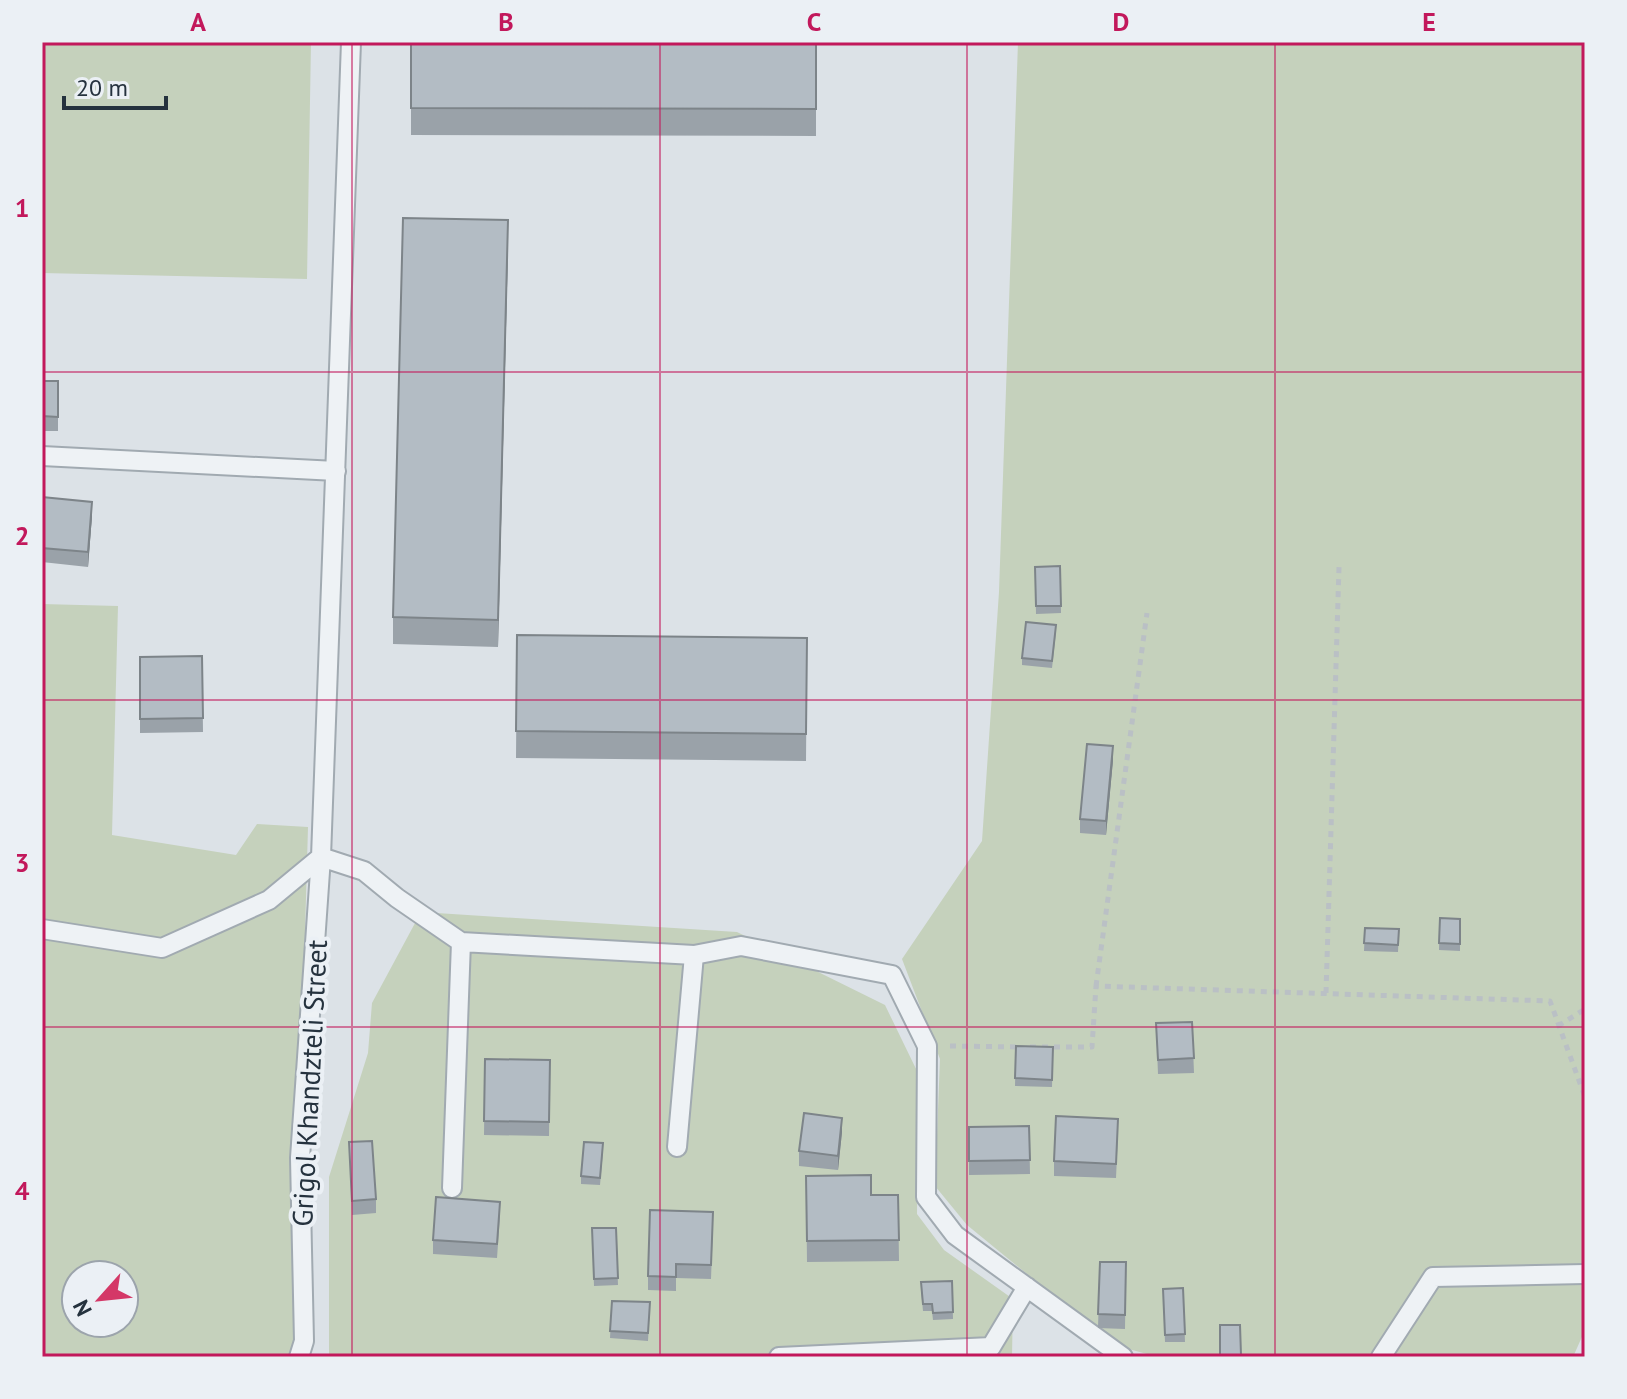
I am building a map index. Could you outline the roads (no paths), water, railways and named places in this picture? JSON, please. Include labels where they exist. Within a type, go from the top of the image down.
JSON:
[{"type":"lane","name":"Grigol Khandzteli Street","points":[[299,1357],[304,1341],[300,1158],[321,857],[351,42]]},
{"type":"lane","points":[[42,456],[336,471]]},
{"type":"lane","points":[[42,929],[162,948],[269,900],[321,857],[364,871],[461,942],[694,955],[741,946],[892,975],[927,1046],[926,1197],[955,1235],[1123,1357]]},
{"type":"lane","points":[[452,1188],[461,942]]},
{"type":"lane","points":[[677,1147],[694,955]]},
{"type":"lane","points":[[1381,1357],[1433,1277],[1585,1274]]},
{"type":"lane","points":[[779,1357],[991,1347],[1027,1287]]}]
